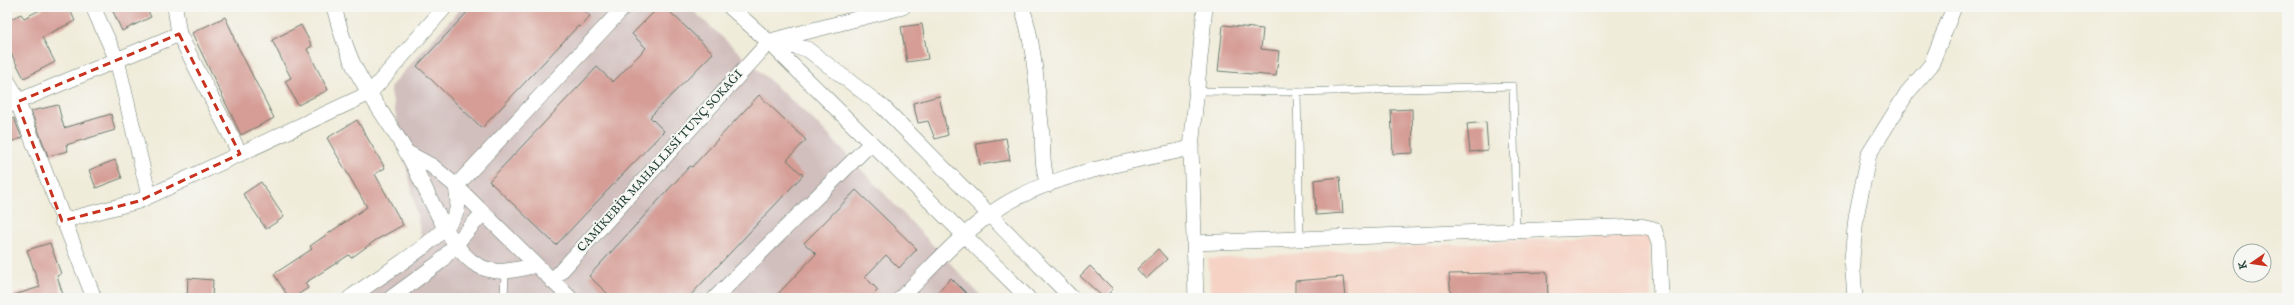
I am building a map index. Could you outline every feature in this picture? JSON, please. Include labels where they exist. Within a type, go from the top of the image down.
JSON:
[{"type":"street","points":[[93,7],[118,60],[149,196]]},
{"type":"street","points":[[175,7],[179,34],[240,154]]},
{"type":"street","points":[[334,7],[342,39],[354,65],[408,153],[445,227],[457,244],[476,265],[489,271],[505,272],[536,265]]},
{"type":"street","points":[[62,221],[139,201],[370,93],[445,7]]},
{"type":"street","points":[[456,186],[624,7]]},
{"type":"street","points":[[730,7],[769,42],[1028,298]]},
{"type":"street","points":[[769,42],[903,7]]},
{"type":"street","points":[[1022,7],[1027,22],[1035,69],[1042,138],[1043,170],[1048,185]]},
{"type":"street","points":[[1196,298],[1192,148],[1205,7]]},
{"type":"street","points":[[1855,298],[1852,259],[1856,217],[1869,154],[1907,93],[1931,65],[1954,7]]},
{"type":"street","points":[[12,104],[179,34]]},
{"type":"street","points":[[769,42],[807,49],[883,107],[1072,298]]},
{"type":"street","name":"CAMİKEBİR MAHALLESİ TUNÇ SOKAĞI","points":[[552,281],[769,42]]},
{"type":"street","points":[[7,80],[12,104],[94,298]]},
{"type":"street","points":[[714,298],[871,143]]},
{"type":"street","points":[[901,298],[964,234],[990,214],[1062,178],[1192,148]]},
{"type":"street","points":[[408,153],[432,166],[456,186],[570,298]]},
{"type":"street","points":[[359,295],[416,252],[445,227],[457,210],[458,201],[456,186]]},
{"type":"street","points":[[392,298],[440,262],[483,213]]},
{"type":"street","points":[[1194,243],[1641,226],[1654,229],[1658,244],[1661,298]]},
{"type":"lane","points":[[1197,91],[1297,92],[1513,86],[1516,231]]},
{"type":"lane","points":[[1297,92],[1300,239]]},
{"type":"lane","points":[[504,298],[505,272]]},
{"type":"highlighted area","points":[[179,34],[240,154],[139,201],[62,221],[17,102]]},
{"type":"shaded area","points":[[462,7],[689,7],[822,128],[983,298],[349,298],[422,240],[390,87]]},
{"type":"shaded area","points":[[1649,233],[1651,298],[1211,298],[1208,259]]},
{"type":"building","points":[[46,7],[69,7],[75,21],[42,37],[55,62],[24,78],[7,46],[7,21],[21,14],[24,18]]},
{"type":"building","points":[[111,7],[146,7],[151,17],[122,31]]},
{"type":"building","points":[[472,7],[581,7],[590,16],[580,27],[578,26],[482,128],[417,66]]},
{"type":"building","points":[[659,7],[665,7],[713,53],[650,117],[664,131],[556,245],[489,181],[597,67],[613,82],[646,48],[632,34]]},
{"type":"building","points":[[225,17],[234,36],[233,37],[274,118],[241,135],[192,33]]},
{"type":"building","points":[[922,24],[928,59],[907,62],[901,27]]},
{"type":"building","points":[[301,25],[312,46],[307,49],[328,90],[298,105],[285,81],[291,78],[272,40]]},
{"type":"building","points":[[1223,25],[1263,29],[1261,49],[1279,51],[1276,76],[1218,71]]},
{"type":"building","points":[[759,95],[806,140],[787,160],[803,175],[688,298],[612,298],[589,276],[690,166],[692,167]]},
{"type":"building","points":[[939,96],[948,135],[935,139],[928,121],[918,123],[913,103]]},
{"type":"building","points":[[58,105],[64,128],[111,114],[115,130],[66,145],[68,151],[48,156],[31,111]]},
{"type":"building","points":[[1412,109],[1413,153],[1393,154],[1391,110]]},
{"type":"building","points":[[14,118],[22,138],[7,143],[7,121]]},
{"type":"building","points":[[357,120],[385,168],[375,174],[403,225],[376,240],[351,258],[349,255],[305,283],[308,288],[293,298],[289,298],[274,274],[312,249],[310,246],[367,207],[327,138]]},
{"type":"building","points":[[1486,122],[1488,150],[1470,152],[1467,124]]},
{"type":"building","points":[[1006,138],[1010,160],[980,165],[976,143]]},
{"type":"building","points":[[115,160],[122,178],[96,188],[89,170]]},
{"type":"building","points":[[1340,177],[1343,213],[1316,215],[1314,180]]},
{"type":"building","points":[[261,182],[284,217],[266,229],[243,194]]},
{"type":"building","points":[[856,190],[917,249],[899,268],[886,255],[865,277],[878,290],[870,298],[774,298],[816,254],[804,243]]},
{"type":"building","points":[[50,243],[61,274],[57,276],[64,298],[14,298],[14,295],[40,287],[27,250]]},
{"type":"building","points":[[1158,249],[1167,259],[1146,279],[1137,269]]},
{"type":"building","points":[[1090,266],[1113,289],[1104,298],[1080,276]]},
{"type":"building","points":[[1547,272],[1548,298],[1451,298],[1449,274]]},
{"type":"building","points":[[1343,277],[1345,298],[1295,298],[1295,281]]},
{"type":"building","points":[[188,278],[213,280],[212,298],[187,298]]},
{"type":"building","points":[[951,278],[971,298],[932,298]]}]
